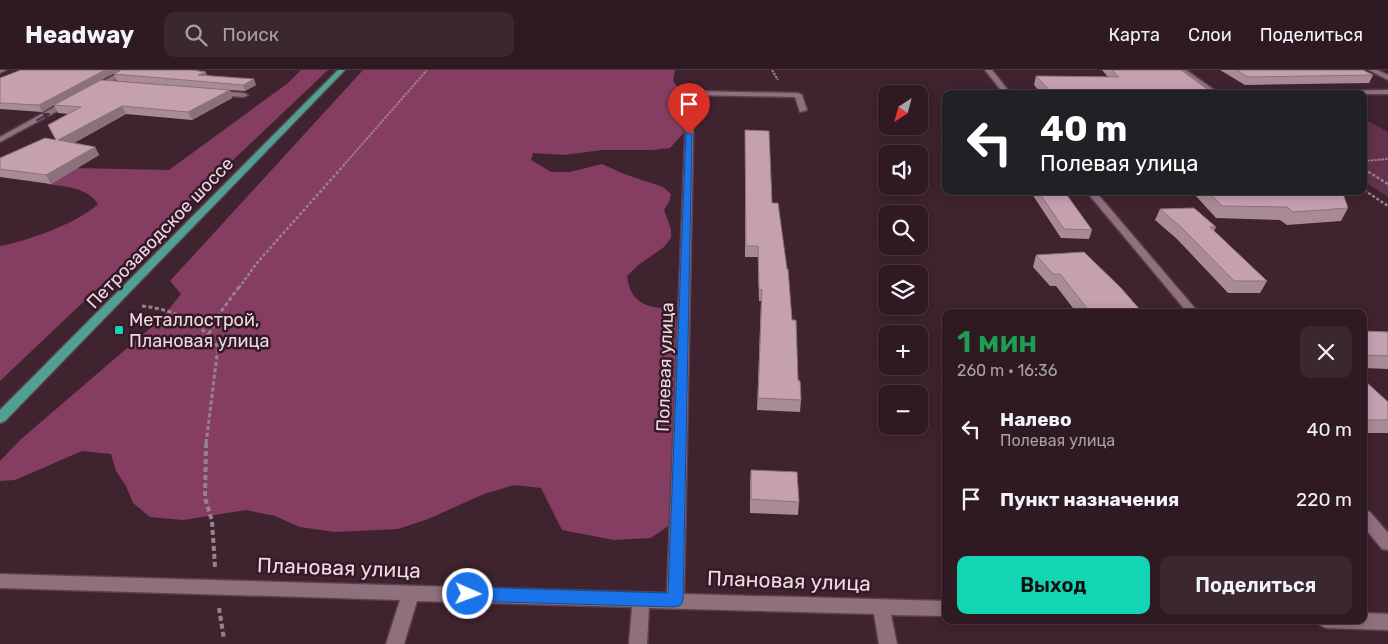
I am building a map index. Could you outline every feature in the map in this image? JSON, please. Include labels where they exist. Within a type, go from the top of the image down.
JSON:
[{"type":"main road","name":"Петрозаводское шоссе","points":[[0,418],[342,70]]},
{"type":"street","points":[[86,93],[128,70]]},
{"type":"street","points":[[988,70],[1005,90]]},
{"type":"street","points":[[1182,70],[1211,90]]},
{"type":"street","points":[[1372,70],[1388,78]]},
{"type":"street","points":[[104,84],[122,85]]},
{"type":"street","points":[[206,92],[244,95]]},
{"type":"street","points":[[1367,92],[1388,92]]},
{"type":"street","name":"Полевая улица","points":[[675,600],[690,93],[798,95],[804,110]]},
{"type":"street","points":[[0,140],[78,98]]},
{"type":"street","points":[[1093,195],[1190,309]]},
{"type":"street","points":[[1367,520],[1388,544]]},
{"type":"street","name":"Плановая улица","points":[[0,581],[942,609]]},
{"type":"street","points":[[395,644],[411,592]]},
{"type":"street","points":[[638,644],[641,599]]},
{"type":"street","points":[[881,607],[888,644]]},
{"type":"street","points":[[1367,621],[1388,622]]},
{"type":"path","points":[[209,334],[217,317],[256,264],[426,70]]},
{"type":"path","points":[[1367,161],[1388,159]]},
{"type":"path","points":[[1367,171],[1388,184]]},
{"type":"path","points":[[1367,192],[1388,206]]},
{"type":"path","points":[[142,306],[157,307],[192,323],[209,334],[218,347],[205,453],[205,498],[212,521],[216,587],[224,639]]},
{"type":"shaded area","points":[[301,70],[328,70],[0,381],[0,246],[24,240],[66,224],[98,204],[82,191],[46,184],[72,168],[169,170],[288,83]]},
{"type":"shaded area","points":[[363,70],[675,70],[673,81],[681,91],[678,100],[683,118],[689,127],[670,148],[602,150],[564,155],[533,153],[531,160],[551,172],[570,172],[602,164],[624,174],[663,187],[671,194],[664,210],[671,229],[671,238],[664,247],[637,266],[627,276],[629,286],[637,300],[650,306],[676,310],[674,522],[651,538],[614,540],[562,530],[541,488],[514,485],[484,494],[428,519],[398,529],[335,532],[300,527],[275,516],[246,510],[183,520],[150,517],[133,503],[126,486],[116,471],[111,454],[82,451],[15,480],[0,481],[0,461],[20,440],[161,319],[181,294],[170,281]]},
{"type":"shaded area","points":[[1367,121],[1388,132],[1388,197],[1367,183]]},
{"type":"building","points":[[21,70],[105,70],[39,105],[0,103],[0,78]]},
{"type":"building","points":[[121,70],[192,70],[206,72],[198,75],[254,79],[243,85],[114,74]]},
{"type":"building","points":[[1112,70],[1181,70],[1208,90],[1049,90],[1036,76],[1119,77]]},
{"type":"building","points":[[1236,70],[1363,70],[1373,75],[1248,77]]},
{"type":"building","points":[[101,80],[230,90],[188,112],[122,106],[58,140],[95,147],[46,175],[0,169],[0,158],[45,138],[56,140],[48,125],[81,107],[54,105]]},
{"type":"building","points":[[745,130],[769,131],[772,203],[778,203],[788,269],[792,320],[796,320],[798,380],[800,381],[801,400],[758,398],[762,290],[759,289],[758,246],[746,246]]},
{"type":"building","points":[[1041,195],[1067,195],[1092,230],[1064,229]]},
{"type":"building","points":[[1212,195],[1343,195],[1348,208],[1293,212],[1287,207],[1222,206]]},
{"type":"building","points":[[1194,208],[1216,227],[1210,227],[1267,281],[1234,281],[1182,228],[1160,209]]},
{"type":"building","points":[[1084,252],[1139,309],[1088,309],[1060,274],[1053,274],[1036,255]]},
{"type":"building","points":[[1367,331],[1388,332],[1388,356],[1367,355]]},
{"type":"building","points":[[1367,383],[1388,402],[1388,420],[1367,420]]},
{"type":"building","points":[[751,470],[797,472],[799,502],[751,499]]},
{"type":"place","name":"Металлострой, Плановая улица","points":[[119,330]]},
{"type":"route","points":[[468,594],[675,600],[689,134]]}]
